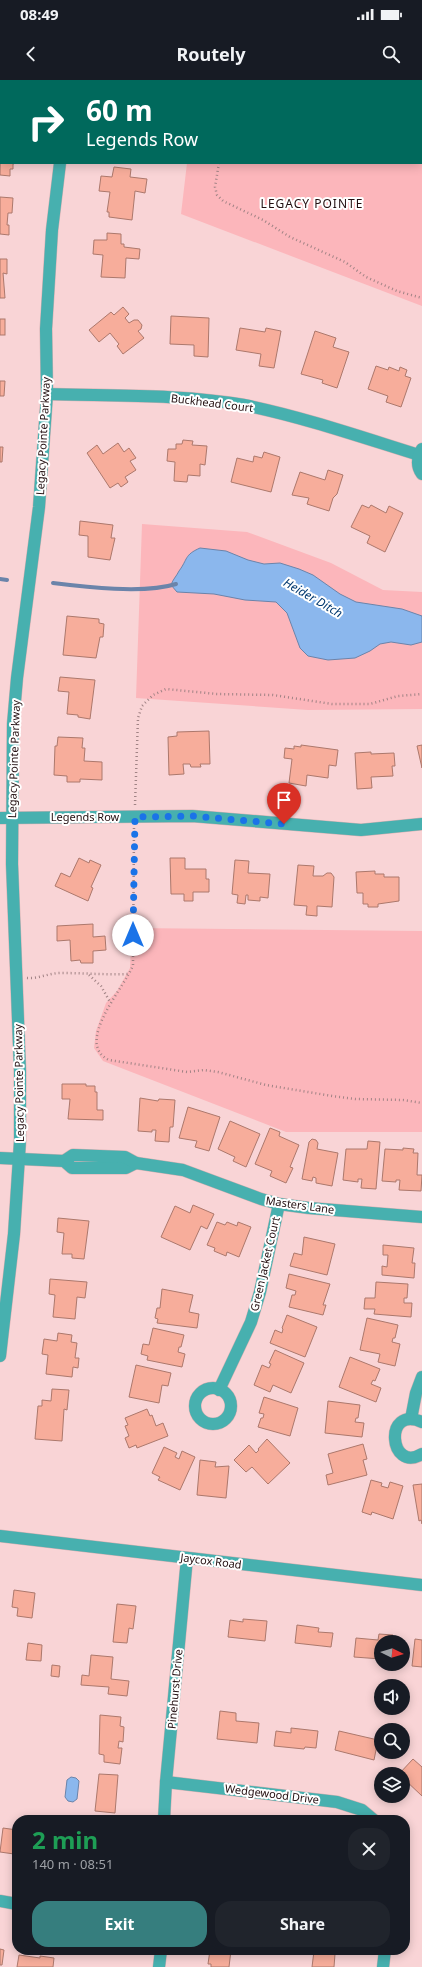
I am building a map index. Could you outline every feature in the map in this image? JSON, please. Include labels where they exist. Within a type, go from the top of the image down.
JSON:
[{"type":"street","name":"Legacy Pointe Parkway","points":[[0,1356],[14,1234],[19,1159],[20,1071],[6,818],[16,693],[39,508],[47,394],[46,329],[52,230],[60,164]]},
{"type":"street","name":"Buckhead Court","points":[[47,394],[188,399],[243,405],[304,419],[420,452],[418,463],[422,474]]},
{"type":"street","name":"Legends Row","points":[[6,818],[192,816],[361,830],[422,824]]},
{"type":"street","name":"Masters Lane","points":[[0,1158],[64,1161],[73,1155],[98,1162],[125,1157],[136,1163],[183,1170],[261,1199],[279,1204],[309,1208],[422,1217]]},
{"type":"street","name":"Green Jacket Court","points":[[219,1390],[251,1322],[260,1292],[279,1204]]},
{"type":"street","points":[[422,1377],[416,1393],[417,1421],[399,1424],[394,1435],[394,1442],[397,1448],[407,1456],[413,1457],[422,1454]]},
{"type":"street","name":"Jaycox Road","points":[[0,1536],[422,1586]]},
{"type":"street","name":"Pinehurst Drive","points":[[164,1815],[187,1558]]},
{"type":"street","name":"Wedgewood Drive","points":[[166,1782],[337,1802],[362,1810],[368,1815]]},
{"type":"street","points":[[0,1901],[12,1903]]},
{"type":"street","points":[[159,1967],[160,1955]]},
{"type":"street","points":[[383,1967],[384,1955]]},
{"type":"path","points":[[219,164],[215,187],[217,195],[223,201],[263,220],[290,237],[344,262],[366,277],[397,291],[422,298]]},
{"type":"path","points":[[422,694],[398,696],[370,704],[332,704],[272,695],[217,694],[166,689],[153,694],[142,706],[138,718],[133,964],[130,974],[110,1002],[102,1020],[96,1042],[99,1052],[103,1058],[110,1060],[187,1072],[204,1070],[218,1072],[266,1085],[332,1096],[355,1099],[403,1100],[422,1103]]},
{"type":"path","points":[[16,979],[34,979],[60,973],[88,975],[130,974]]},
{"type":"path","points":[[88,975],[101,986],[110,1002]]},
{"type":"shaded area","points":[[187,164],[422,164],[422,306],[181,214]]},
{"type":"shaded area","points":[[142,524],[247,532],[331,563],[383,590],[422,592],[422,709],[308,710],[136,698]]},
{"type":"shaded area","points":[[132,928],[422,931],[422,1132],[286,1132],[103,1061],[94,1048],[96,1031],[106,1003],[117,991],[130,968]]},
{"type":"water","points":[[200,548],[226,551],[248,560],[264,564],[280,563],[313,575],[340,594],[356,602],[402,609],[422,616],[422,642],[411,645],[391,642],[380,644],[370,651],[355,658],[328,660],[308,656],[300,648],[287,613],[276,602],[245,600],[214,594],[177,592],[171,585],[173,581],[189,555]]},
{"type":"water","points":[[71,1777],[76,1778],[79,1781],[77,1799],[73,1802],[68,1801],[65,1797],[67,1780]]},
{"type":"building","points":[[0,164],[13,164],[13,169],[10,169],[10,176],[0,175]]},
{"type":"building","points":[[114,167],[131,169],[130,177],[147,179],[145,193],[135,191],[132,220],[109,217],[109,212],[107,212],[110,192],[99,191],[101,176],[112,177]]},
{"type":"building","points":[[0,197],[13,198],[12,213],[8,213],[7,225],[9,225],[9,235],[0,234]]},
{"type":"building","points":[[107,233],[121,234],[121,244],[124,244],[124,247],[140,249],[139,259],[126,258],[125,278],[101,277],[103,255],[93,254],[94,240],[107,240]]},
{"type":"building","points":[[0,259],[7,259],[7,274],[3,273],[5,298],[0,298]]},
{"type":"building","points":[[123,307],[129,314],[125,318],[129,323],[134,320],[138,320],[142,325],[141,329],[138,331],[144,338],[123,354],[117,346],[119,344],[110,333],[99,342],[89,330],[111,312],[114,315]]},
{"type":"building","points":[[171,316],[209,318],[208,357],[194,356],[194,345],[170,344]]},
{"type":"building","points":[[0,319],[5,319],[5,335],[0,335]]},
{"type":"building","points":[[240,328],[265,332],[266,328],[281,331],[274,368],[259,366],[261,354],[236,350]]},
{"type":"building","points":[[315,331],[336,338],[333,347],[349,352],[337,388],[322,383],[323,380],[301,374]]},
{"type":"building","points":[[376,366],[388,370],[389,367],[399,371],[400,367],[407,370],[405,376],[411,378],[401,407],[386,402],[388,396],[368,389]]},
{"type":"building","points":[[0,381],[5,381],[4,396],[0,396]]},
{"type":"building","points":[[183,440],[193,441],[192,445],[207,446],[205,465],[200,464],[200,476],[188,475],[187,482],[174,481],[175,462],[167,461],[168,449],[176,449],[176,444],[182,444]]},
{"type":"building","points":[[118,443],[124,452],[129,448],[136,458],[130,461],[136,470],[125,477],[128,482],[121,487],[118,483],[110,488],[87,453],[97,445],[103,454]]},
{"type":"building","points":[[0,447],[3,447],[2,462],[0,462]]},
{"type":"building","points":[[264,452],[280,457],[271,492],[231,482],[237,458],[253,462],[254,456],[262,458]]},
{"type":"building","points":[[328,470],[343,475],[337,494],[333,498],[329,511],[307,504],[309,498],[292,495],[300,472],[325,480]]},
{"type":"building","points":[[362,505],[369,508],[371,505],[386,513],[389,506],[403,513],[385,552],[367,543],[370,536],[351,527]]},
{"type":"building","points":[[80,521],[113,525],[111,538],[115,538],[110,560],[88,557],[88,536],[79,535]]},
{"type":"building","points":[[67,616],[99,619],[99,623],[104,624],[103,637],[100,637],[96,658],[63,655]]},
{"type":"building","points":[[60,677],[95,680],[90,719],[78,717],[78,715],[67,714],[69,692],[58,691]]},
{"type":"building","points":[[209,731],[210,764],[200,764],[201,767],[191,767],[190,764],[183,764],[184,774],[169,775],[168,737],[177,736],[177,732]]},
{"type":"building","points":[[58,737],[83,738],[82,748],[85,748],[84,761],[102,762],[102,780],[80,779],[80,782],[67,782],[67,776],[54,775],[55,746],[57,746]]},
{"type":"building","points":[[301,745],[338,750],[336,766],[329,765],[328,778],[307,775],[306,786],[289,783],[292,759],[284,758],[285,748],[294,749],[294,746],[301,747]]},
{"type":"building","points":[[422,745],[422,768],[417,746]]},
{"type":"building","points":[[371,752],[371,754],[394,753],[395,766],[392,766],[393,776],[371,777],[372,788],[357,789],[355,753]]},
{"type":"building","points":[[79,858],[89,863],[90,860],[101,865],[91,887],[93,888],[88,901],[55,886],[61,873],[70,877]]},
{"type":"building","points":[[170,858],[185,858],[185,869],[206,869],[206,879],[209,879],[209,892],[193,892],[193,901],[184,901],[184,894],[171,894]]},
{"type":"building","points":[[235,860],[249,861],[248,873],[270,874],[268,898],[260,897],[260,901],[248,900],[248,895],[246,895],[245,904],[237,903],[238,895],[232,894]]},
{"type":"building","points":[[298,865],[314,866],[313,876],[323,876],[327,873],[331,873],[334,877],[332,907],[317,906],[317,916],[306,915],[307,906],[294,905]]},
{"type":"building","points":[[375,871],[375,874],[384,874],[384,877],[399,877],[399,901],[378,904],[378,907],[368,907],[368,904],[363,904],[363,893],[357,893],[356,872]]},
{"type":"building","points":[[93,924],[93,937],[105,936],[106,950],[93,951],[93,963],[81,963],[80,960],[71,961],[70,940],[57,941],[57,926]]},
{"type":"building","points":[[62,1084],[86,1084],[86,1086],[95,1086],[95,1092],[97,1092],[97,1110],[103,1110],[103,1120],[68,1119],[70,1099],[62,1099]]},
{"type":"building","points":[[140,1098],[158,1101],[159,1099],[175,1100],[173,1127],[170,1127],[169,1142],[155,1141],[156,1130],[152,1130],[152,1132],[138,1131]]},
{"type":"building","points":[[188,1107],[220,1117],[209,1151],[195,1147],[197,1141],[179,1138]]},
{"type":"building","points":[[230,1121],[260,1134],[246,1167],[233,1161],[235,1157],[218,1149]]},
{"type":"building","points":[[270,1128],[280,1132],[279,1136],[299,1145],[290,1167],[293,1168],[286,1183],[270,1176],[272,1171],[255,1164]]},
{"type":"building","points":[[312,1139],[316,1140],[318,1143],[317,1149],[338,1153],[332,1186],[316,1183],[316,1178],[313,1177],[312,1181],[302,1179],[309,1142]]},
{"type":"building","points":[[368,1141],[380,1142],[376,1189],[361,1188],[362,1179],[358,1179],[358,1182],[343,1180],[346,1149],[367,1149]]},
{"type":"building","points":[[403,1148],[414,1149],[413,1153],[418,1153],[417,1175],[422,1175],[421,1191],[399,1190],[400,1180],[396,1180],[396,1182],[382,1181],[385,1149],[403,1150]]},
{"type":"building","points":[[193,1205],[214,1214],[207,1229],[201,1226],[190,1250],[161,1237],[175,1206],[190,1213]]},
{"type":"building","points":[[58,1218],[89,1221],[84,1259],[72,1258],[72,1254],[62,1254],[64,1233],[57,1232]]},
{"type":"building","points":[[217,1222],[225,1225],[227,1222],[237,1226],[238,1222],[251,1227],[239,1257],[227,1252],[226,1256],[214,1251],[215,1248],[207,1245]]},
{"type":"building","points":[[304,1237],[335,1244],[327,1275],[290,1266],[294,1253],[302,1255]]},
{"type":"building","points":[[383,1245],[414,1248],[412,1263],[415,1263],[414,1278],[382,1275],[382,1266],[387,1267],[388,1255],[383,1255]]},
{"type":"building","points":[[289,1274],[330,1284],[323,1305],[326,1305],[323,1315],[289,1307],[292,1295],[295,1295],[296,1291],[286,1288]]},
{"type":"building","points":[[50,1279],[87,1282],[85,1298],[77,1297],[75,1319],[53,1317],[55,1295],[49,1294]]},
{"type":"building","points":[[376,1282],[408,1284],[407,1298],[404,1298],[404,1303],[412,1303],[411,1317],[374,1314],[375,1309],[364,1309],[365,1298],[375,1298]]},
{"type":"building","points":[[162,1289],[193,1295],[189,1312],[199,1314],[197,1328],[157,1323],[158,1319],[155,1318],[157,1308],[160,1308]]},
{"type":"building","points":[[287,1315],[317,1327],[305,1357],[270,1343],[275,1330],[282,1333],[282,1328]]},
{"type":"building","points":[[367,1318],[398,1325],[395,1338],[393,1338],[392,1342],[400,1344],[395,1366],[378,1362],[380,1354],[360,1350]]},
{"type":"building","points":[[153,1328],[184,1335],[178,1352],[185,1354],[182,1367],[147,1360],[148,1356],[141,1354],[143,1344],[149,1345]]},
{"type":"building","points":[[58,1333],[72,1335],[71,1342],[77,1343],[75,1358],[79,1358],[78,1368],[73,1367],[72,1377],[46,1374],[48,1355],[42,1354],[44,1339],[57,1341]]},
{"type":"building","points":[[275,1350],[304,1363],[291,1393],[273,1385],[270,1392],[254,1385],[262,1365],[269,1368],[271,1364],[269,1363]]},
{"type":"building","points":[[350,1357],[380,1369],[375,1381],[373,1380],[371,1384],[381,1388],[376,1402],[339,1387]]},
{"type":"building","points":[[136,1365],[171,1373],[168,1386],[162,1385],[159,1403],[129,1397]]},
{"type":"building","points":[[52,1389],[69,1390],[67,1410],[64,1409],[62,1441],[35,1439],[38,1406],[42,1406],[42,1400],[51,1401]]},
{"type":"building","points":[[264,1397],[298,1408],[290,1436],[258,1427],[264,1414],[259,1413]]},
{"type":"building","points":[[328,1401],[360,1405],[358,1418],[356,1418],[355,1422],[364,1423],[362,1437],[325,1433]]},
{"type":"building","points":[[147,1409],[150,1416],[152,1415],[156,1426],[163,1423],[168,1436],[137,1448],[136,1445],[129,1448],[125,1438],[129,1436],[125,1426],[128,1425],[125,1418]]},
{"type":"building","points":[[267,1439],[290,1463],[268,1484],[252,1467],[246,1472],[234,1460],[249,1445],[256,1453]]},
{"type":"building","points":[[363,1444],[367,1459],[363,1460],[367,1475],[328,1485],[326,1475],[333,1473],[328,1454]]},
{"type":"building","points":[[164,1447],[177,1453],[175,1457],[179,1459],[182,1451],[195,1457],[180,1490],[158,1480],[160,1477],[152,1473]]},
{"type":"building","points":[[200,1460],[216,1462],[215,1467],[229,1466],[226,1498],[197,1495]]},
{"type":"building","points":[[371,1480],[382,1483],[381,1486],[388,1488],[390,1482],[403,1486],[393,1519],[372,1512],[371,1515],[362,1512]]},
{"type":"building","points":[[422,1484],[422,1524],[421,1520],[419,1521],[413,1485]]},
{"type":"building","points":[[14,1590],[35,1593],[32,1618],[17,1616],[18,1608],[12,1607]]},
{"type":"building","points":[[117,1604],[136,1606],[133,1629],[129,1628],[127,1643],[113,1642]]},
{"type":"building","points":[[243,1619],[267,1621],[265,1641],[228,1637],[230,1620],[243,1622]]},
{"type":"building","points":[[297,1625],[319,1628],[318,1632],[333,1633],[331,1647],[295,1643]]},
{"type":"building","points":[[356,1638],[374,1640],[374,1658],[354,1657]]},
{"type":"building","points":[[415,1639],[422,1640],[422,1667],[412,1666]]},
{"type":"building","points":[[28,1643],[42,1645],[41,1661],[26,1660]]},
{"type":"building","points":[[91,1655],[113,1657],[111,1679],[129,1681],[127,1696],[108,1694],[109,1687],[81,1685],[82,1675],[89,1676]]},
{"type":"building","points":[[52,1665],[60,1666],[59,1677],[51,1676]]},
{"type":"building","points":[[220,1711],[236,1713],[236,1721],[259,1723],[257,1743],[217,1739]]},
{"type":"building","points":[[100,1715],[121,1717],[120,1726],[124,1727],[123,1742],[119,1741],[118,1748],[122,1748],[120,1764],[104,1762],[104,1755],[99,1754]]},
{"type":"building","points":[[291,1728],[318,1731],[316,1748],[305,1747],[304,1749],[274,1746],[276,1731],[291,1733]]},
{"type":"building","points":[[339,1731],[374,1739],[374,1760],[335,1750]]},
{"type":"building","points":[[413,1759],[422,1767],[422,1796],[410,1785],[410,1767],[406,1767]]},
{"type":"building","points":[[99,1774],[118,1775],[115,1813],[95,1811]]},
{"type":"building","points":[[3,1828],[12,1829],[12,1854],[0,1852]]},
{"type":"building","points":[[0,1949],[4,1950],[2,1965],[0,1965]]},
{"type":"building","points":[[19,1955],[54,1958],[53,1967],[17,1967]]},
{"type":"building","points":[[209,1955],[230,1955],[229,1967],[211,1967],[211,1964],[208,1964]]},
{"type":"building","points":[[314,1955],[335,1955],[334,1967],[312,1967]]},
{"type":"waterway","name":"Heider Ditch","points":[[0,579],[7,580]]},
{"type":"waterway","name":"Heider Ditch","points":[[53,583],[114,589],[148,589],[176,584]]},
{"type":"district","name":"LEGACY POINTE","points":[[312,204]]},
{"type":"route","points":[[133,935],[135,817],[192,816],[284,824]]}]
